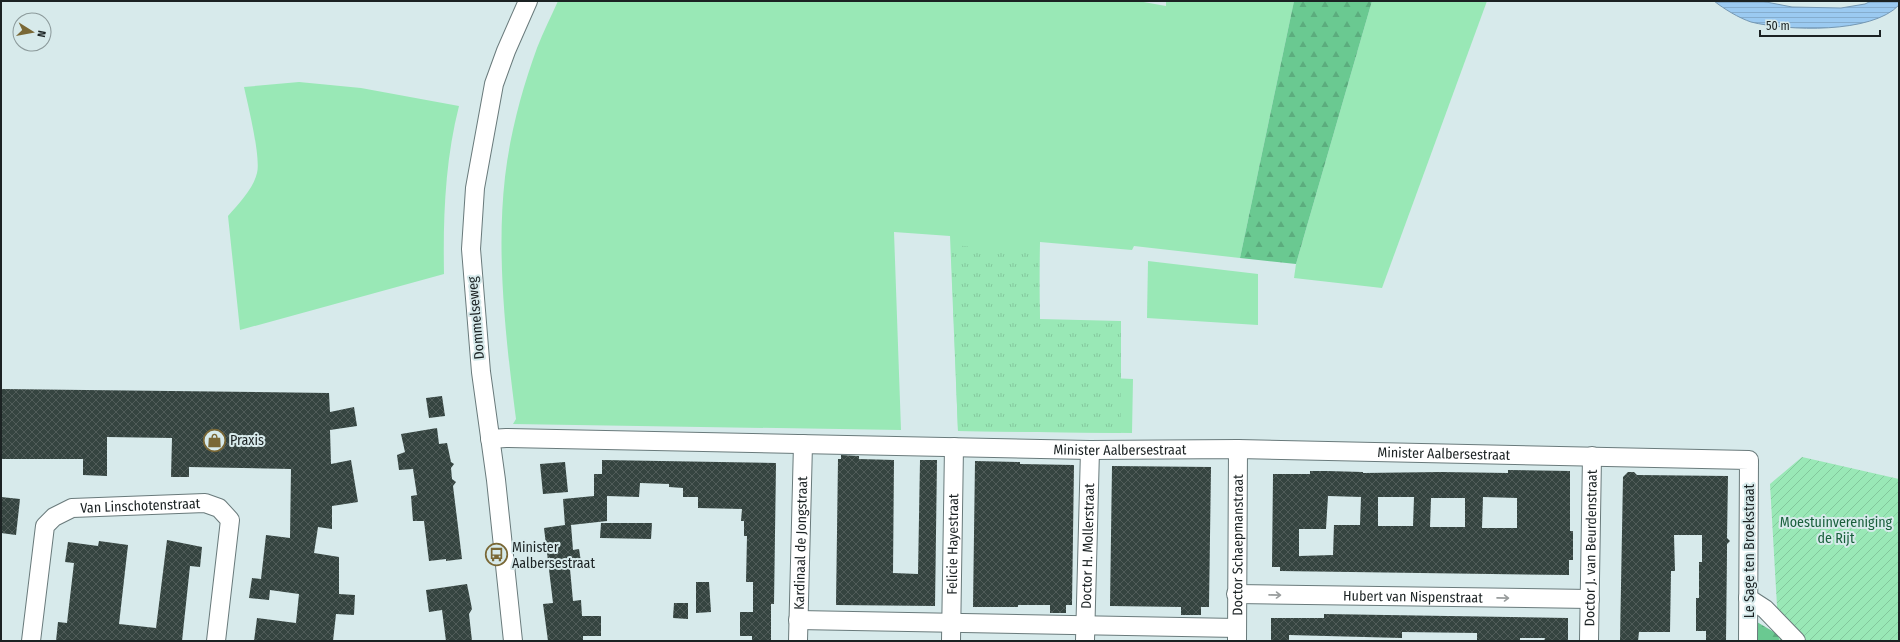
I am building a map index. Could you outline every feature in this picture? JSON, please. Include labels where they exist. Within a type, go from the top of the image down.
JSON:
[{"type":"street","name":"Dommelseweg","points":[[513,641],[481,372],[471,249],[475,188],[494,84],[506,51],[528,1]]},
{"type":"street","name":"Minister Aalbersestraat","points":[[490,440],[506,438],[1090,450],[1238,449],[1749,460]]},
{"type":"street","name":"Kardinaal de Jongstraat","points":[[798,641],[803,444]]},
{"type":"street","name":"Felicie Hayestraat","points":[[951,632],[954,447]]},
{"type":"street","name":"Doctor Schaepmanstraat","points":[[1237,635],[1236,594],[1238,449]]},
{"type":"street","name":"Doctor H. Mollerstraat","points":[[1085,634],[1090,450]]},
{"type":"street","name":"Doctor J. van Beurdenstraat","points":[[1589,641],[1592,456]]},
{"type":"street","name":"Le Sage ten Broekstraat","points":[[1748,641],[1749,460]]},
{"type":"street","name":"Van Linschotenstraat","points":[[31,641],[45,526],[54,517],[72,508],[205,503],[219,508],[230,520],[216,641]]},
{"type":"street","name":"Hubert van Nispenstraat","points":[[1236,594],[1590,599]]},
{"type":"street","points":[[1748,598],[1765,609],[1796,641]]},
{"type":"street","points":[[798,620],[951,632],[1237,635]]},
{"type":"green space","points":[[558,1],[1138,1],[1166,6],[1166,1],[1294,1],[1240,258],[1134,246],[1132,250],[1040,242],[1039,303],[1043,375],[1133,379],[1132,433],[958,431],[950,236],[894,232],[901,430],[513,424],[516,419],[503,298],[502,207],[505,177],[513,128],[526,79],[539,42]]},
{"type":"green space","points":[[1294,1],[1372,1],[1296,264],[1240,258]]},
{"type":"green space","points":[[1372,1],[1487,1],[1382,288],[1294,278],[1296,264]]},
{"type":"green space","points":[[299,82],[361,88],[459,106],[454,127],[446,190],[444,274],[240,330],[228,216],[252,185],[257,173],[258,165],[254,131],[244,87]]},
{"type":"green space","points":[[951,245],[1039,252],[1040,319],[1121,321],[1121,433],[958,431]]},
{"type":"green space","points":[[1148,261],[1258,274],[1258,325],[1147,318]]},
{"type":"green space","name":"Moestuinvereniging de Rijt","points":[[1802,457],[1899,479],[1899,641],[1779,641],[1770,484]]},
{"type":"green space","points":[[1757,622],[1779,635],[1779,641],[1757,641]]},
{"type":"water","points":[[1714,1],[1761,1],[1792,7],[1841,8],[1865,4],[1871,1],[1899,1],[1899,5],[1886,14],[1870,21],[1828,28],[1807,28],[1767,25],[1751,22],[1732,13]]},
{"type":"building","points":[[1,389],[329,393],[330,412],[354,407],[357,426],[330,430],[331,464],[351,460],[358,502],[332,506],[332,529],[318,527],[314,553],[339,557],[339,594],[355,595],[354,615],[336,614],[333,641],[254,641],[257,618],[296,623],[299,594],[270,590],[269,600],[249,598],[252,578],[261,579],[266,535],[290,538],[291,469],[189,467],[189,477],[171,477],[172,438],[107,437],[107,476],[83,475],[83,459],[1,459]]},
{"type":"building","points":[[442,396],[445,416],[429,418],[426,398]]},
{"type":"building","points":[[437,428],[439,444],[447,443],[451,462],[454,464],[451,468],[452,479],[456,482],[453,486],[462,559],[429,561],[424,521],[413,521],[411,496],[417,495],[413,469],[399,470],[397,455],[405,452],[401,434]]},
{"type":"building","points":[[841,455],[859,456],[859,459],[894,460],[893,573],[918,574],[920,460],[937,460],[935,606],[836,605],[838,459],[841,459]]},
{"type":"building","points":[[602,460],[776,463],[774,604],[771,604],[771,641],[752,641],[752,636],[740,636],[740,612],[753,612],[753,582],[746,582],[747,536],[744,536],[744,521],[741,521],[742,509],[698,508],[698,497],[683,497],[683,488],[669,487],[669,484],[640,483],[639,497],[607,496],[607,521],[571,525],[573,550],[579,549],[582,568],[570,569],[573,601],[581,600],[582,616],[601,616],[601,636],[583,636],[583,641],[548,641],[543,604],[553,603],[544,528],[565,525],[563,499],[594,496],[594,474],[602,474]]},
{"type":"building","points":[[975,461],[1074,465],[1072,605],[1066,605],[1066,613],[1050,613],[1050,605],[973,607]]},
{"type":"building","points":[[565,462],[568,492],[543,494],[540,464]]},
{"type":"building","points":[[1112,466],[1211,467],[1209,607],[1201,607],[1201,615],[1181,615],[1181,607],[1110,606]]},
{"type":"building","points":[[1508,470],[1570,471],[1570,531],[1573,531],[1573,560],[1569,560],[1569,575],[1280,571],[1280,567],[1272,567],[1273,474],[1310,474],[1310,471],[1363,473],[1508,473]],"holes":[[[1328,496],[1361,497],[1360,525],[1334,525],[1333,555],[1299,556],[1299,529],[1326,529]],[[1378,497],[1414,497],[1413,526],[1378,526]],[[1483,497],[1517,498],[1517,528],[1482,528]],[[1431,498],[1465,498],[1465,527],[1430,527]]]},
{"type":"building","points":[[1628,472],[1634,472],[1637,475],[1728,476],[1727,538],[1730,541],[1727,544],[1726,641],[1706,640],[1706,631],[1696,631],[1696,598],[1699,598],[1699,562],[1702,562],[1702,535],[1674,535],[1675,571],[1671,571],[1670,632],[1639,632],[1638,641],[1620,641],[1623,477]]},
{"type":"building","points":[[1,497],[20,499],[16,535],[1,533]]},
{"type":"building","points":[[601,523],[652,523],[651,539],[600,538]]},
{"type":"building","points":[[167,540],[202,547],[200,567],[190,566],[182,641],[56,641],[58,622],[67,623],[74,563],[65,562],[68,542],[98,546],[99,541],[128,545],[119,624],[156,628]]},
{"type":"building","points":[[696,582],[709,582],[711,612],[696,613]]},
{"type":"building","points":[[467,584],[472,609],[469,614],[472,641],[446,641],[442,610],[429,612],[426,590]]},
{"type":"building","points":[[674,603],[688,603],[688,619],[673,618]]},
{"type":"building","points":[[1324,614],[1568,618],[1568,641],[1544,641],[1545,638],[1520,638],[1520,641],[1491,641],[1477,640],[1477,633],[1402,632],[1402,638],[1289,635],[1289,641],[1271,641],[1271,618],[1324,618]]},
{"type":"place","name":"Praxis","points":[[214,440]]},
{"type":"place","name":"Minister Aalbersestraat","points":[[496,555]]}]
